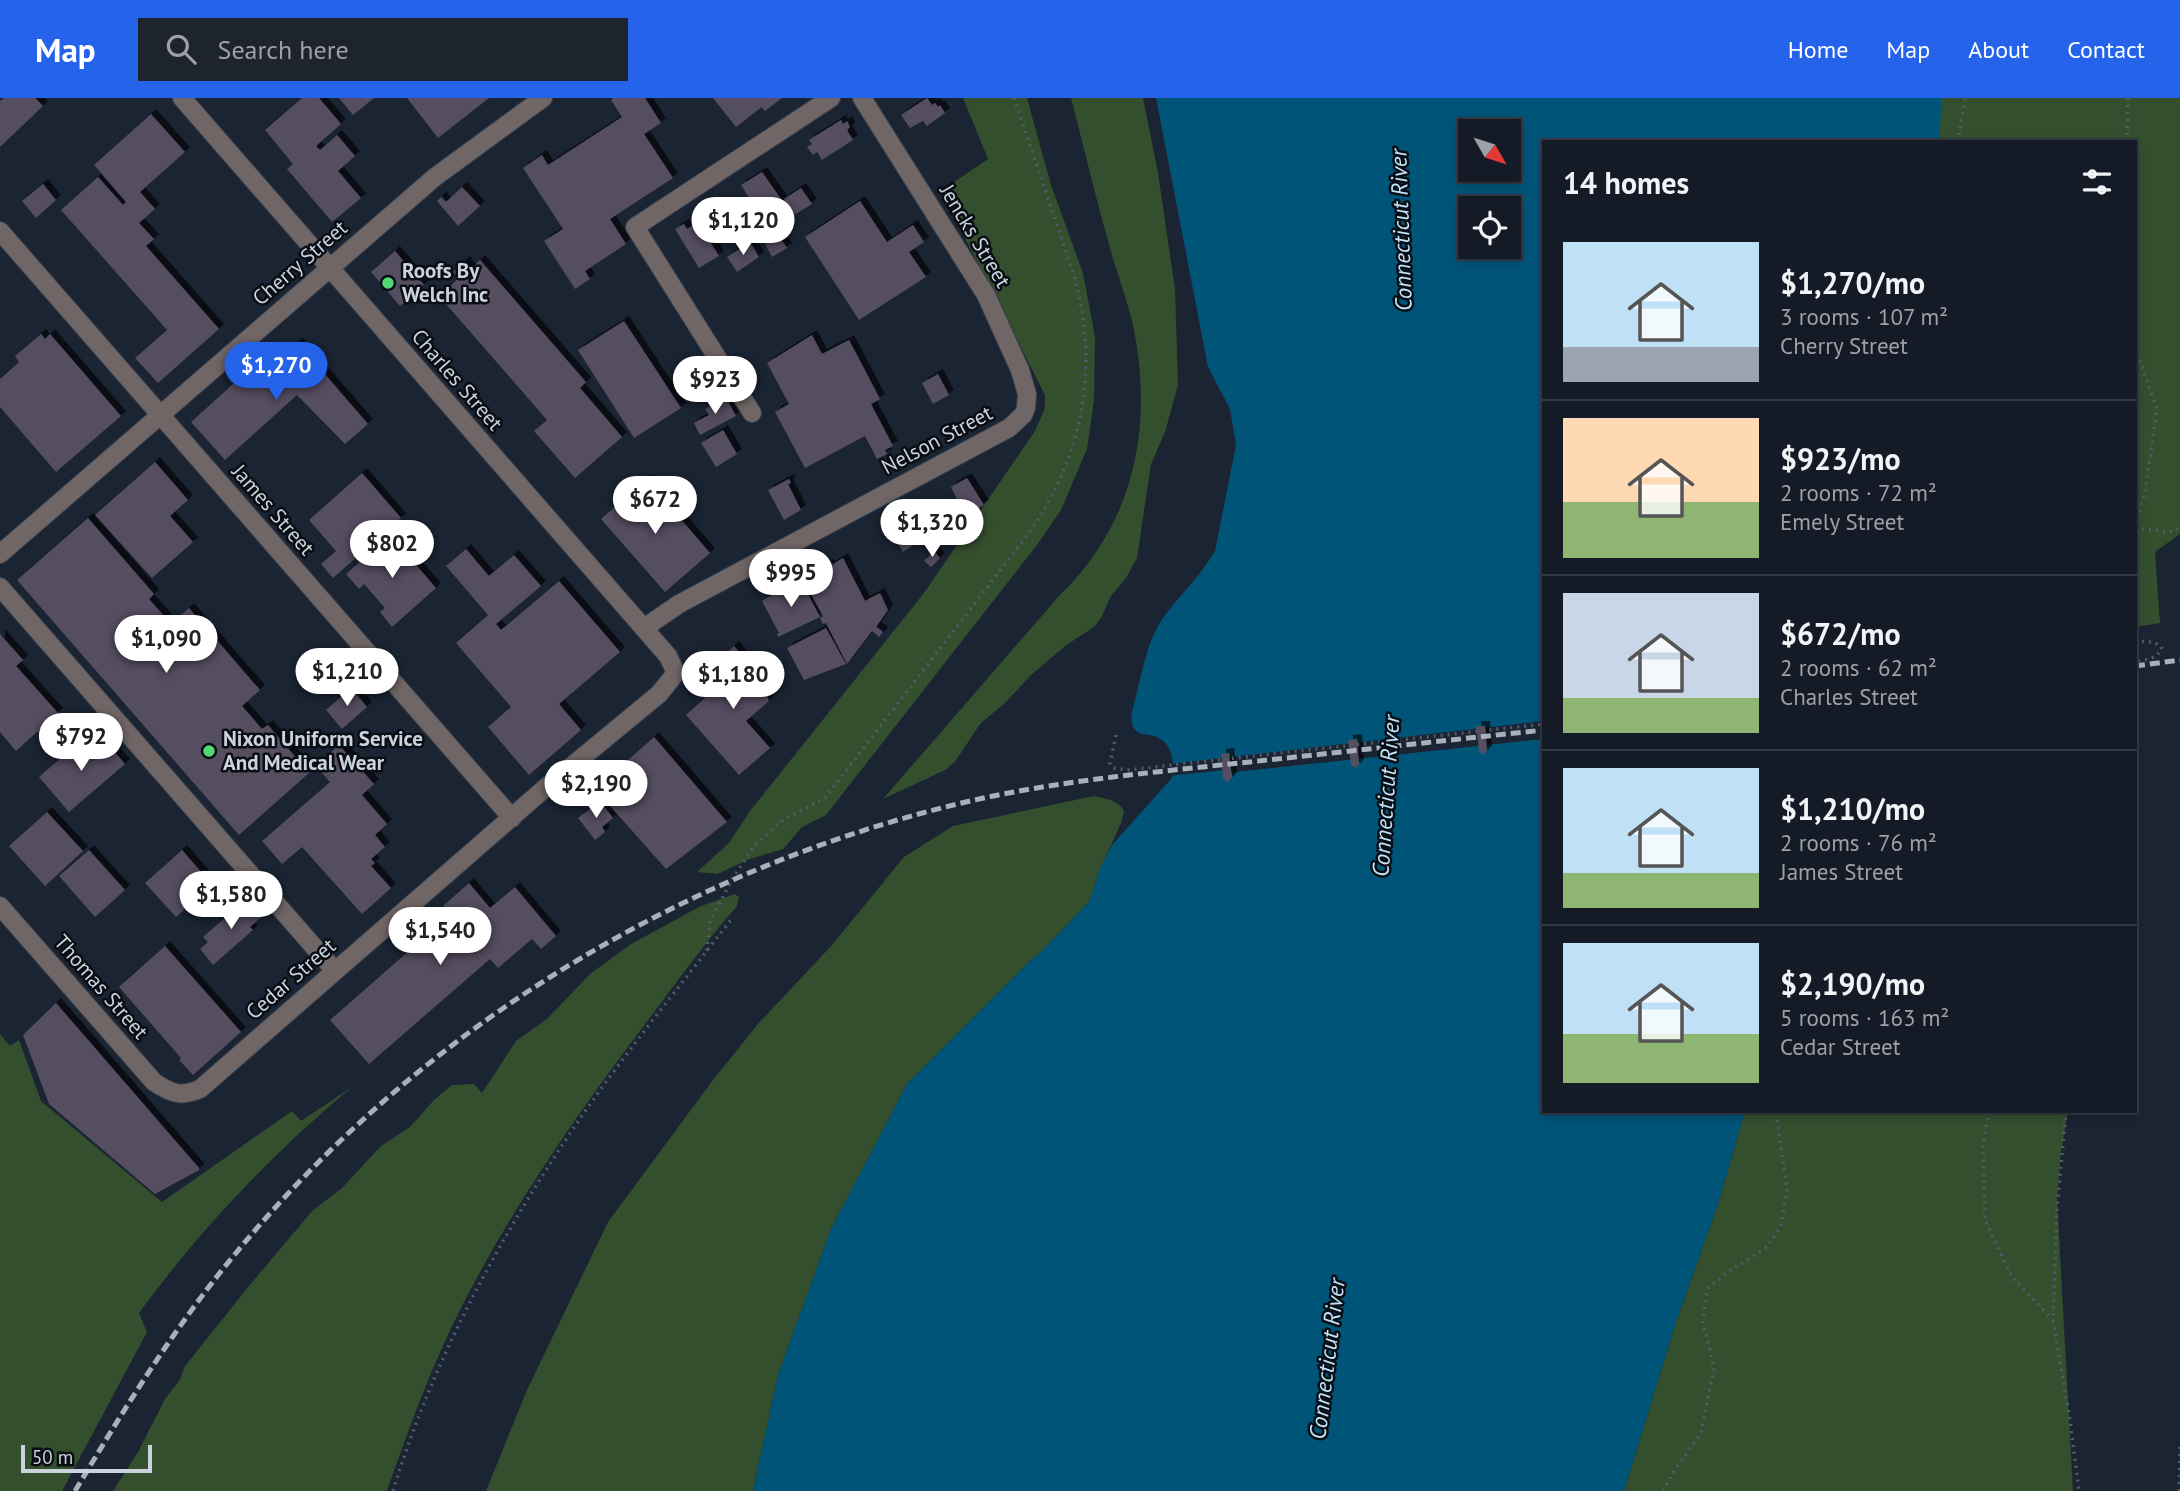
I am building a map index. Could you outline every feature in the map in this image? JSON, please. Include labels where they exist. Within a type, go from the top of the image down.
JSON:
[{"type":"street","name":"Charles Street","points":[[182,98],[644,628]]},
{"type":"street","name":"Cherry Street","points":[[0,554],[435,177],[542,98]]},
{"type":"street","points":[[752,413],[635,227],[831,98]]},
{"type":"street","name":"Jencks Street","points":[[862,98],[986,295],[1022,377],[1027,394],[1026,408]]},
{"type":"street","name":"James Street","points":[[0,231],[512,818]]},
{"type":"street","name":"Nelson Street","points":[[644,628],[679,604],[1009,428],[1026,408]]},
{"type":"street","points":[[0,587],[335,971]]},
{"type":"street","name":"Cedar Street","points":[[171,1093],[189,1094],[201,1089],[512,818],[659,694],[676,673],[668,656],[644,628]]},
{"type":"street","name":"Thomas Street","points":[[0,906],[130,1056],[154,1082],[171,1093]]},
{"type":"path","points":[[707,951],[710,922],[754,846],[783,820],[825,798],[1034,526],[1059,483],[1078,432],[1085,399],[1087,371],[1080,301],[1073,272],[1013,98]]},
{"type":"path","points":[[1958,140],[1965,98]]},
{"type":"path","points":[[2127,140],[2128,98]]},
{"type":"path","points":[[2137,352],[2157,409],[2145,492],[2137,521]]},
{"type":"path","points":[[2137,528],[2168,533],[2180,528]]},
{"type":"path","points":[[2137,641],[2153,642],[2161,646],[2162,650],[2148,660],[2137,661]]},
{"type":"path","points":[[1116,735],[1110,764],[1114,768],[1127,770],[1542,724]]},
{"type":"path","points":[[393,1491],[425,1403],[462,1318],[509,1230],[561,1146],[733,917]]},
{"type":"path","points":[[1663,1491],[1672,1473],[1701,1433],[1714,1368],[1703,1322],[1707,1289],[1767,1247],[1782,1226],[1787,1190],[1776,1113]]},
{"type":"path","points":[[1989,1113],[1983,1144],[1985,1220],[2011,1277],[2053,1320]]},
{"type":"path","points":[[2066,1113],[2057,1210],[2053,1320],[2070,1420],[2078,1491]]},
{"type":"path","points":[[2179,1491],[2180,1445]]},
{"type":"green space","points":[[963,98],[1027,98],[1051,185],[1083,273],[1095,337],[1094,400],[1087,449],[1061,510],[1037,545],[826,815],[802,827],[783,849],[750,859],[717,874],[697,872],[729,843],[750,811],[924,593],[1035,431],[1045,408],[1045,395],[941,191],[988,159]]},
{"type":"green space","points":[[1071,98],[1143,98],[1158,173],[1175,289],[1178,385],[1165,432],[1151,464],[1137,558],[1094,627],[1065,646],[980,724],[955,762],[945,770],[883,799],[1085,568],[1106,537],[1121,505],[1132,471],[1139,436],[1141,400],[1133,325]]},
{"type":"green space","points":[[1875,98],[2180,98],[2180,534],[2155,552],[2160,623],[2137,627],[2137,140],[1873,140]]},
{"type":"green space","points":[[1094,796],[1111,800],[1121,806],[1124,812],[1089,902],[907,1084],[831,1229],[778,1375],[753,1491],[486,1491],[527,1390],[608,1222],[758,1024],[832,945],[904,857],[953,826]]},
{"type":"green space","points":[[735,894],[739,897],[737,906],[695,957],[603,1081],[506,1227],[441,1350],[387,1491],[113,1491],[138,1452],[165,1399],[179,1381],[185,1366],[313,1210],[341,1189],[381,1146],[410,1127],[434,1100],[452,1085],[474,1084],[482,1093],[516,1041],[547,1019],[590,974],[631,944],[701,906]]},
{"type":"green space","points":[[0,1034],[10,1046],[19,1040],[41,1101],[162,1202],[292,1111],[301,1121],[352,1087],[293,1139],[239,1193],[187,1251],[139,1313],[147,1332],[62,1491],[0,1491]]},
{"type":"green space","points":[[1744,1113],[2068,1113],[2057,1199],[2073,1491],[1624,1491],[1676,1322],[1717,1207]]},
{"type":"water","name":"Connecticut River","points":[[1156,98],[1942,98],[1939,140],[1542,140],[1542,1113],[1744,1113],[1717,1207],[1676,1322],[1624,1491],[753,1491],[778,1375],[831,1229],[907,1084],[1089,902],[1100,869],[1112,845],[1171,779],[1173,761],[1170,750],[1157,737],[1135,730],[1132,716],[1150,644],[1159,624],[1215,551],[1236,445],[1230,409],[1208,367]]},
{"type":"pier","points":[[1542,721],[1542,739],[1226,773],[1225,770],[1168,776],[1169,764]]},
{"type":"building","points":[[4,98],[35,98],[43,106],[0,147],[0,101]]},
{"type":"building","points":[[302,98],[319,98],[341,124],[316,146],[320,150],[337,135],[355,156],[338,171],[361,198],[332,222],[287,169],[293,164],[265,130]]},
{"type":"building","points":[[339,98],[374,98],[353,115]]},
{"type":"building","points":[[407,98],[489,98],[438,138]]},
{"type":"building","points":[[645,98],[661,123],[644,134],[673,178],[610,219],[626,244],[585,271],[590,279],[575,289],[544,241],[563,229],[523,168],[542,155],[548,165],[622,117],[611,100]]},
{"type":"building","points":[[713,98],[782,98],[765,111],[762,107],[736,127]]},
{"type":"building","points":[[927,98],[932,105],[940,105],[945,113],[927,126],[923,121],[910,128],[901,115]]},
{"type":"building","points":[[151,114],[185,152],[140,192],[155,209],[139,223],[154,239],[146,246],[219,329],[158,383],[135,358],[167,330],[61,210],[98,177],[123,205],[126,202],[94,165]]},
{"type":"building","points":[[841,120],[843,124],[847,121],[850,127],[847,130],[853,140],[822,160],[817,152],[813,155],[807,147],[812,144],[809,140]]},
{"type":"building","points":[[762,172],[783,202],[771,211],[769,208],[759,213],[741,185]]},
{"type":"building","points":[[43,184],[56,200],[36,218],[22,201]]},
{"type":"building","points":[[462,187],[480,206],[458,226],[437,201],[441,197],[446,202]]},
{"type":"building","points":[[801,188],[812,204],[794,215],[784,199]]},
{"type":"building","points":[[860,201],[887,242],[913,225],[924,242],[909,252],[926,277],[859,320],[805,237]]},
{"type":"building","points":[[698,222],[719,256],[699,268],[675,229],[684,224],[687,229]]},
{"type":"building","points":[[777,233],[787,248],[772,257],[764,242]]},
{"type":"building","points":[[750,242],[759,257],[737,272],[727,257]]},
{"type":"building","points":[[395,251],[424,285],[400,306],[371,272]]},
{"type":"building","points":[[480,260],[586,382],[580,388],[622,437],[575,478],[534,431],[547,420],[439,296],[459,278],[453,272],[465,261],[471,269]]},
{"type":"building","points":[[624,321],[681,408],[634,438],[578,350]]},
{"type":"building","points":[[41,334],[45,339],[50,334],[121,416],[56,472],[0,407],[0,379],[19,362],[15,356]]},
{"type":"building","points":[[812,335],[822,354],[849,340],[880,399],[871,404],[893,446],[885,450],[887,454],[877,459],[865,436],[805,468],[775,412],[789,404],[767,363]]},
{"type":"building","points":[[298,343],[368,424],[345,444],[297,395],[225,460],[191,422],[264,356],[273,365]]},
{"type":"building","points":[[938,374],[949,395],[933,404],[922,383]]},
{"type":"building","points":[[726,398],[736,416],[700,435],[694,423],[709,415],[705,409]]},
{"type":"building","points":[[723,430],[737,454],[716,467],[701,443]]},
{"type":"building","points":[[155,462],[188,500],[170,516],[193,542],[152,578],[95,515]]},
{"type":"building","points":[[362,473],[401,518],[333,578],[321,564],[336,551],[309,520]]},
{"type":"building","points":[[967,478],[984,505],[970,513],[967,507],[962,509],[951,487]]},
{"type":"building","points":[[646,479],[710,553],[665,592],[601,519]]},
{"type":"building","points":[[789,479],[791,483],[788,484],[801,510],[784,520],[768,490]]},
{"type":"building","points":[[899,514],[909,532],[912,534],[918,530],[923,539],[903,552],[886,521]]},
{"type":"building","points":[[88,518],[154,594],[149,599],[171,624],[189,608],[260,690],[242,706],[262,729],[268,725],[309,773],[239,835],[17,580]]},
{"type":"building","points":[[966,521],[974,527],[968,535],[960,529]]},
{"type":"building","points":[[390,535],[436,588],[392,627],[380,612],[385,608],[364,584],[359,589],[346,574]]},
{"type":"building","points":[[466,549],[489,576],[514,555],[541,586],[496,624],[501,630],[559,581],[620,652],[559,704],[581,730],[529,775],[488,727],[511,707],[456,643],[488,615],[446,566]]},
{"type":"building","points":[[934,551],[940,558],[931,567],[924,561]]},
{"type":"building","points":[[843,558],[865,601],[880,593],[888,610],[876,627],[883,632],[879,637],[872,631],[847,664],[826,623],[823,624],[820,618],[823,616],[803,580],[816,573],[815,571],[820,571],[827,567],[826,565],[830,566]]},
{"type":"building","points":[[801,581],[820,617],[778,637],[779,633],[762,601]]},
{"type":"building","points":[[826,628],[846,664],[804,680],[787,648]]},
{"type":"building","points":[[0,634],[23,660],[16,666],[58,713],[16,751],[0,732]]},
{"type":"building","points":[[734,646],[760,676],[769,701],[746,721],[770,748],[739,775],[686,715],[717,687],[704,674]]},
{"type":"building","points":[[351,688],[367,707],[342,729],[326,710]]},
{"type":"building","points":[[1476,726],[1485,726],[1487,750],[1483,755],[1479,751]]},
{"type":"building","points":[[101,737],[125,764],[69,812],[39,777],[70,750],[77,758]]},
{"type":"building","points":[[654,737],[727,822],[666,869],[595,789]]},
{"type":"building","points":[[1357,739],[1359,764],[1356,768],[1351,765],[1348,740]]},
{"type":"building","points":[[339,745],[374,784],[362,795],[387,824],[375,835],[385,847],[371,859],[375,863],[371,866],[391,888],[362,914],[302,847],[282,864],[262,841],[330,782],[316,766]]},
{"type":"building","points":[[1229,753],[1232,777],[1228,782],[1223,779],[1221,754]]},
{"type":"building","points":[[600,801],[613,818],[602,827],[605,832],[595,840],[578,818]]},
{"type":"building","points":[[47,812],[83,851],[45,886],[9,846]]},
{"type":"building","points":[[89,850],[125,890],[95,917],[59,876]]},
{"type":"building","points":[[182,850],[209,881],[184,903],[187,907],[176,917],[145,883]]},
{"type":"building","points":[[469,883],[490,908],[515,887],[556,936],[541,949],[532,939],[498,968],[490,959],[369,1064],[330,1020],[451,914],[443,906]]},
{"type":"building","points":[[252,899],[265,914],[250,927],[253,930],[213,965],[200,949],[208,942],[203,937],[235,909],[237,912]]},
{"type":"building","points":[[165,946],[241,1032],[193,1075],[119,987]]},
{"type":"building","points":[[56,1003],[199,1170],[155,1194],[49,1104],[23,1035]]},
{"type":"railway","points":[[2137,666],[2180,660]]},
{"type":"railway","points":[[75,1491],[188,1314],[231,1259],[305,1176],[386,1099],[474,1029],[567,967],[664,912],[766,866],[871,828],[979,799],[1041,787],[1136,774],[1542,730]]},
{"type":"place","name":"Roofs By Welch Inc","points":[[388,283]]},
{"type":"place","name":"Nixon Uniform Service And Medical Wear","points":[[209,751]]}]
